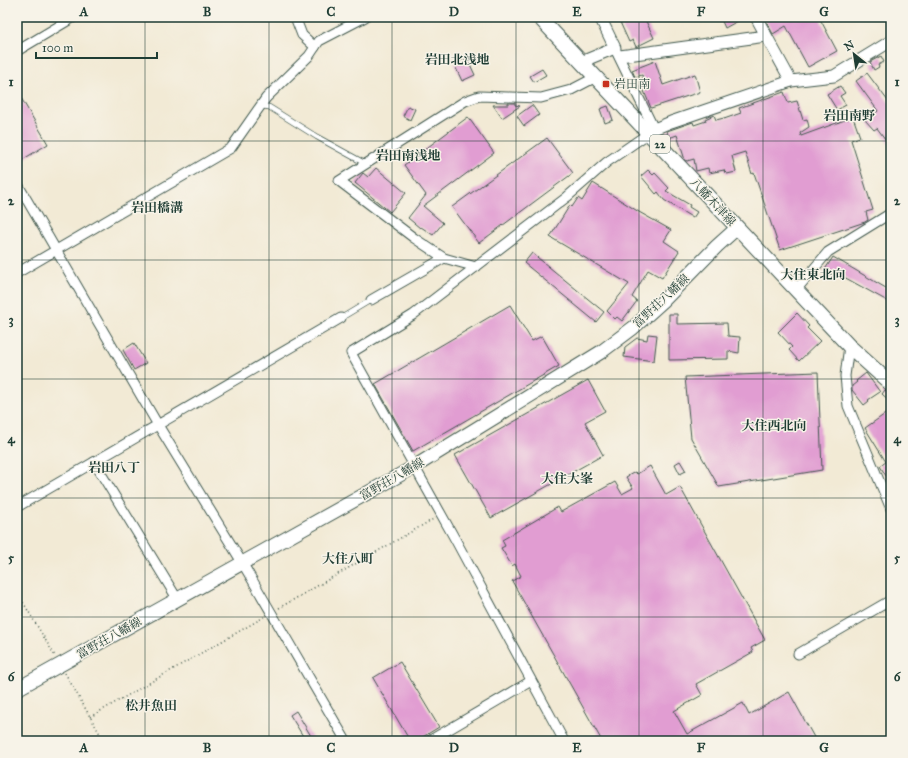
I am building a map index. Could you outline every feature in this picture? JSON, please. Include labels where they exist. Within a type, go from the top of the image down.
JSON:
[{"type":"main road","name":"八幡木津線","points":[[539,17],[581,62],[651,131],[737,228],[849,346],[891,384]]},
{"type":"main road","name":"富野荘八幡線","points":[[17,689],[243,564],[414,467],[601,352],[633,328],[663,301],[737,228]]},
{"type":"street","points":[[17,51],[74,17]]},
{"type":"street","points":[[295,17],[302,35],[315,47]]},
{"type":"street","points":[[17,273],[231,148],[259,106],[309,56],[319,41],[364,17]]},
{"type":"street","points":[[600,17],[617,52],[651,131]]},
{"type":"street","points":[[756,17],[791,81]]},
{"type":"street","points":[[581,62],[617,52],[766,36]]},
{"type":"street","points":[[564,741],[448,526],[351,353],[413,316],[567,197],[607,162],[651,131],[671,122],[791,81],[834,76],[891,41]]},
{"type":"street","points":[[476,267],[444,258],[414,238],[339,181],[464,100],[479,96],[541,98],[571,90],[596,77]]},
{"type":"street","points":[[17,183],[158,425],[243,564],[346,741]]},
{"type":"street","points":[[796,290],[828,252],[891,213]]},
{"type":"street","points":[[371,300],[444,258]]},
{"type":"street","points":[[17,507],[341,318]]},
{"type":"street","points":[[849,346],[845,376],[848,406],[891,509]]},
{"type":"street","points":[[94,462],[178,600]]},
{"type":"street","points":[[798,654],[891,600]]},
{"type":"street","points":[[429,741],[531,681]]},
{"type":"lane","points":[[259,106],[269,107],[318,138],[367,164]]},
{"type":"lane","points":[[341,318],[371,300]]},
{"type":"building","points":[[626,17],[644,17],[654,38],[636,47],[633,40],[629,42],[619,20]]},
{"type":"building","points":[[725,17],[745,17],[725,28],[721,19]]},
{"type":"building","points":[[764,17],[819,17],[837,51],[808,67],[786,26],[773,34]]},
{"type":"building","points":[[881,56],[884,62],[878,65],[879,67],[874,70],[870,62]]},
{"type":"building","points":[[467,58],[475,75],[462,81],[454,64]]},
{"type":"building","points":[[655,61],[663,85],[695,74],[700,92],[651,108],[644,91],[647,90],[642,75],[635,77],[632,70]]},
{"type":"building","points":[[542,69],[546,75],[534,82],[530,76]]},
{"type":"building","points":[[867,73],[891,105],[891,147],[877,128],[874,130],[865,120],[878,111],[856,81]]},
{"type":"building","points":[[840,86],[845,93],[840,96],[846,105],[837,110],[827,94]]},
{"type":"building","points":[[17,91],[48,144],[17,163]]},
{"type":"building","points":[[784,92],[788,103],[797,101],[803,120],[807,119],[809,127],[800,133],[801,136],[853,117],[860,137],[851,140],[873,210],[866,212],[868,220],[865,222],[780,250],[754,173],[752,174],[745,152],[732,156],[736,172],[727,174],[724,170],[709,173],[708,168],[696,171],[694,159],[687,161],[685,160],[677,135],[669,138],[667,131],[693,122],[694,125],[706,121],[705,119],[714,115],[716,120],[724,119],[741,113],[739,108]]},
{"type":"building","points":[[508,103],[515,103],[515,105],[520,106],[502,118],[493,105],[508,105]]},
{"type":"building","points":[[532,105],[539,115],[524,126],[517,116]]},
{"type":"building","points":[[408,106],[415,109],[410,120],[403,116]]},
{"type":"building","points":[[608,106],[613,120],[605,123],[600,109]]},
{"type":"building","points":[[468,117],[494,153],[423,206],[443,223],[433,235],[421,227],[420,228],[408,218],[426,195],[404,165]]},
{"type":"building","points":[[547,138],[573,173],[479,243],[452,207]]},
{"type":"building","points":[[376,168],[406,193],[390,212],[355,183],[363,173],[368,177]]},
{"type":"building","points":[[648,170],[653,175],[655,173],[669,188],[666,191],[690,205],[689,207],[697,212],[693,218],[664,200],[658,192],[656,194],[641,176]]},
{"type":"building","points":[[593,183],[671,230],[664,241],[679,251],[662,278],[648,270],[632,297],[637,301],[622,321],[617,317],[615,319],[607,311],[629,284],[550,237],[570,205],[572,207],[578,198],[582,201]]},
{"type":"building","points":[[532,253],[604,312],[596,322],[524,263]]},
{"type":"building","points":[[833,257],[891,291],[891,303],[833,271],[831,275],[824,271]]},
{"type":"building","points":[[510,305],[532,341],[542,336],[559,366],[413,451],[375,384]]},
{"type":"building","points":[[797,313],[809,326],[807,328],[820,341],[799,361],[789,350],[792,347],[778,332]]},
{"type":"building","points":[[669,314],[677,314],[677,324],[727,323],[728,336],[740,337],[739,353],[728,351],[728,359],[669,360]]},
{"type":"building","points":[[648,334],[657,335],[654,361],[624,357],[625,347],[637,338],[647,340]]},
{"type":"building","points":[[134,343],[146,363],[134,370],[123,350]]},
{"type":"building","points":[[818,372],[822,470],[719,487],[691,438],[685,377]]},
{"type":"building","points":[[866,373],[880,392],[868,400],[869,401],[864,405],[852,390],[852,386]]},
{"type":"building","points":[[588,380],[605,411],[585,422],[603,455],[491,518],[455,455]]},
{"type":"building","points":[[885,390],[891,392],[891,402],[882,394]]},
{"type":"building","points":[[891,410],[891,484],[880,466],[886,462],[865,428]]},
{"type":"building","points":[[680,461],[686,471],[680,474],[675,464]]},
{"type":"building","points":[[650,466],[666,495],[680,487],[765,640],[751,648],[753,652],[696,684],[702,695],[674,711],[687,734],[743,703],[749,715],[789,692],[816,741],[602,741],[512,581],[521,576],[515,564],[512,566],[501,548],[505,546],[502,540],[558,507],[561,512],[615,482],[622,494],[633,488],[626,477],[635,472],[637,474]]},
{"type":"building","points":[[400,662],[439,727],[416,741],[410,741],[373,678]]},
{"type":"building","points":[[296,711],[314,741],[306,741],[290,715]]},
{"type":"place","name":"岩田南","points":[[606,84]]},
{"type":"district","name":"岩田北浅地","points":[[457,60]]},
{"type":"district","name":"岩田南野","points":[[849,116]]},
{"type":"district","name":"岩田南浅地","points":[[408,156]]},
{"type":"district","name":"岩田橋溝","points":[[157,208]]},
{"type":"district","name":"大住東北向","points":[[813,275]]},
{"type":"district","name":"大住西北向","points":[[774,426]]},
{"type":"district","name":"岩田八丁","points":[[114,468]]},
{"type":"district","name":"大住大峯","points":[[567,479]]},
{"type":"district","name":"大住八町","points":[[348,559]]},
{"type":"district","name":"松井魚田","points":[[151,706]]}]
